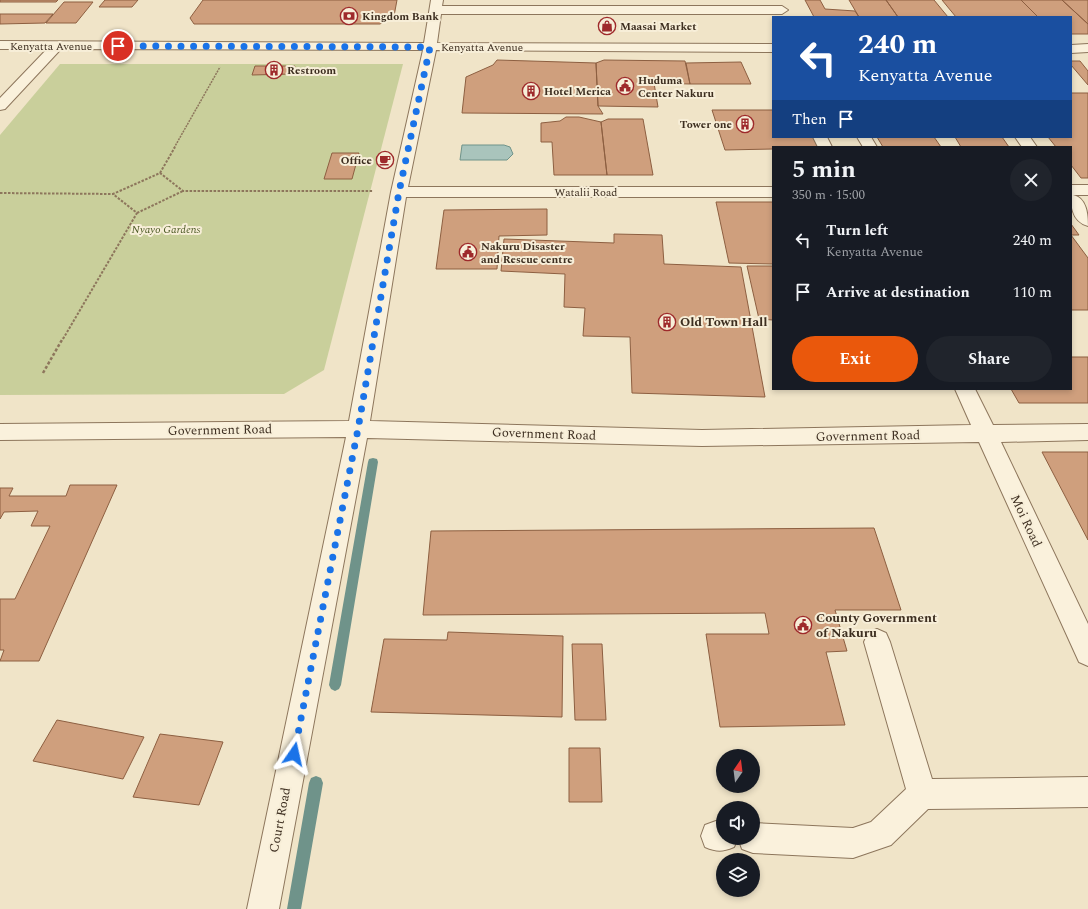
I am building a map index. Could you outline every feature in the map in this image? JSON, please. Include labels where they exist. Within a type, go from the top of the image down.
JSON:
[{"type":"street","points":[[437,5],[782,9]]},
{"type":"street","name":"Court Road","points":[[263,909],[358,429],[399,192],[430,47],[437,5]]},
{"type":"street","name":"Kenyatta Avenue","points":[[0,46],[772,48]]},
{"type":"street","points":[[0,106],[57,46]]},
{"type":"street","points":[[1072,49],[1088,48]]},
{"type":"street","points":[[1023,138],[1029,146]]},
{"type":"street","points":[[1072,190],[1088,190]]},
{"type":"street","name":"Watalii Road","points":[[399,192],[772,192]]},
{"type":"street","points":[[1072,200],[1088,221]]},
{"type":"street","name":"Moi Road","points":[[966,390],[985,435],[1088,653]]},
{"type":"street","name":"Government Road","points":[[0,432],[358,429],[702,438],[985,435],[1088,432]]},
{"type":"street","points":[[877,642],[922,794]]},
{"type":"street","points":[[760,838],[853,843],[880,834],[922,794],[1088,792]]},
{"type":"path","points":[[0,193],[113,194],[160,173],[220,67]]},
{"type":"path","points":[[160,173],[183,191]]},
{"type":"path","points":[[43,373],[137,213],[183,191],[399,192]]},
{"type":"path","points":[[113,194],[137,213]]},
{"type":"green space","name":"Nyayo Gardens","points":[[60,64],[403,64],[324,370],[284,394],[0,395],[0,135]]},
{"type":"water","points":[[462,145],[504,145],[510,147],[513,154],[507,160],[460,160]]},
{"type":"building","points":[[0,0],[58,0],[56,2],[0,2]]},
{"type":"building","points":[[105,0],[138,0],[132,7],[99,7]]},
{"type":"building","points":[[203,0],[397,0],[394,16],[380,24],[194,24],[190,18]]},
{"type":"building","points":[[805,0],[820,0],[825,9],[855,11],[858,16],[813,16]]},
{"type":"building","points":[[849,0],[886,0],[897,16],[858,16]]},
{"type":"building","points":[[886,0],[934,0],[947,16],[897,16]]},
{"type":"building","points":[[942,0],[1021,0],[1037,16],[955,16]]},
{"type":"building","points":[[1021,0],[1062,0],[1088,24],[1088,34],[1072,34],[1072,16],[1037,16]]},
{"type":"building","points":[[1062,0],[1088,0],[1088,24]]},
{"type":"building","points":[[64,2],[93,2],[76,23],[46,23]]},
{"type":"building","points":[[0,14],[53,14],[45,23],[0,24]]},
{"type":"building","name":"Hotel Merica","points":[[497,60],[596,63],[598,106],[603,114],[462,113],[466,77],[493,65]]},
{"type":"building","points":[[604,60],[685,61],[690,84],[654,83],[658,107],[598,106],[596,63]]},
{"type":"building","points":[[1072,61],[1080,61],[1088,71],[1088,85],[1072,66]]},
{"type":"building","points":[[741,62],[751,84],[690,84],[686,63]]},
{"type":"building","name":"Restroom","points":[[255,66],[295,66],[292,74],[252,75]]},
{"type":"building","points":[[1072,93],[1088,93],[1088,178],[1081,178],[1072,166],[1072,146],[1055,146],[1049,138],[1072,138]]},
{"type":"building","name":"Tower one","points":[[712,110],[772,110],[772,138],[814,138],[818,146],[772,146],[772,149],[725,150]]},
{"type":"building","points":[[566,117],[579,117],[601,122],[607,175],[554,175],[552,142],[541,142],[541,123],[560,121]]},
{"type":"building","points":[[608,119],[643,119],[653,175],[607,175],[601,122]]},
{"type":"building","points":[[878,138],[935,138],[940,146],[882,146]]},
{"type":"building","points":[[956,138],[1003,138],[1008,146],[960,146]]},
{"type":"building","points":[[332,153],[359,153],[352,179],[324,179]]},
{"type":"building","points":[[716,202],[772,202],[772,264],[729,263]]},
{"type":"building","name":"Nakuru Disaster and Rescue centre","points":[[547,209],[547,235],[499,236],[497,269],[436,269],[444,210]]},
{"type":"building","points":[[1072,225],[1079,235],[1072,235]]},
{"type":"building","name":"Old Town Hall","points":[[614,234],[662,235],[664,264],[741,267],[765,397],[632,393],[630,337],[583,336],[585,308],[564,307],[565,274],[501,271],[504,239],[614,243]]},
{"type":"building","points":[[1072,236],[1088,258],[1088,310],[1072,310]]},
{"type":"building","points":[[747,266],[772,266],[772,320],[759,319]]},
{"type":"building","points":[[1072,357],[1088,357],[1088,403],[1019,403],[1012,390],[1072,390]]},
{"type":"building","points":[[1042,452],[1088,452],[1088,540]]},
{"type":"building","points":[[70,485],[117,485],[39,661],[0,661],[4,650],[0,650],[0,599],[15,599],[50,526],[31,526],[38,511],[4,512],[0,519],[0,488],[13,488],[9,496],[66,496]]},
{"type":"building","name":"County Government of Nakuru","points":[[874,528],[901,610],[835,610],[847,651],[826,652],[845,725],[720,727],[706,634],[769,634],[765,613],[423,615],[431,531]]},
{"type":"building","points":[[448,632],[563,636],[562,717],[371,712],[384,639],[447,640]]},
{"type":"building","points":[[572,644],[602,644],[606,720],[575,720]]},
{"type":"building","points":[[57,720],[144,737],[123,779],[33,761]]},
{"type":"building","points":[[160,734],[223,742],[199,805],[133,797]]},
{"type":"building","points":[[569,748],[600,748],[602,802],[569,802]]},
{"type":"waterway","points":[[335,685],[373,462]]},
{"type":"waterway","points":[[294,909],[316,783]]},
{"type":"place","name":"Kingdom Bank","points":[[349,16]]},
{"type":"place","name":"Maasai Market","points":[[607,26]]},
{"type":"place","name":"Restroom","points":[[274,70]]},
{"type":"place","name":"Huduma Center Nakuru","points":[[625,86]]},
{"type":"place","name":"Hotel Merica","points":[[531,91]]},
{"type":"place","name":"Tower one","points":[[745,124]]},
{"type":"place","name":"Office","points":[[385,160]]},
{"type":"place","name":"Nakuru Disaster and Rescue centre","points":[[468,252]]},
{"type":"place","name":"Old Town Hall","points":[[667,322]]},
{"type":"place","name":"County Government of Nakuru","points":[[803,625]]},
{"type":"route","points":[[118,46],[430,47],[399,192],[358,429],[294,754]]}]
